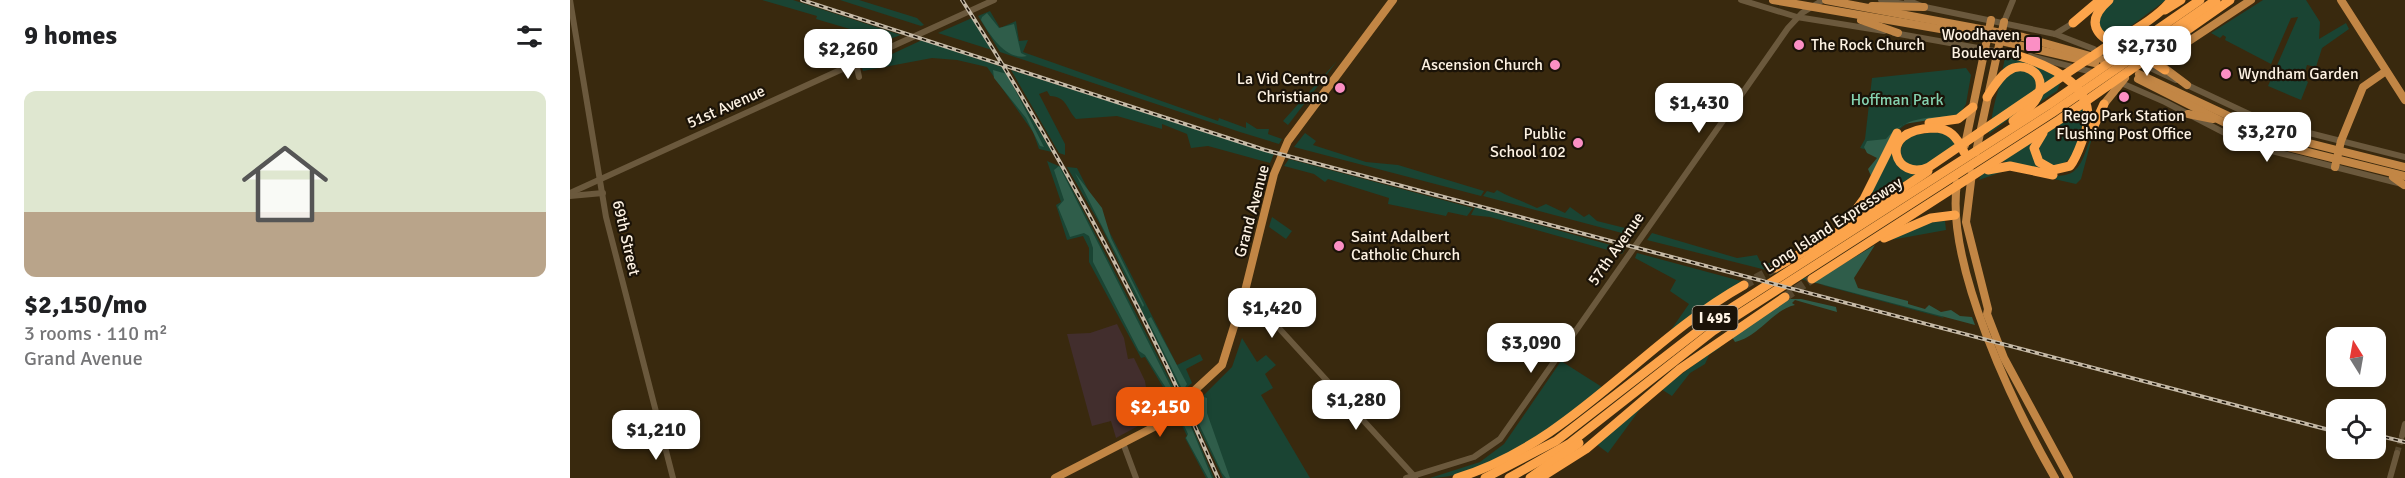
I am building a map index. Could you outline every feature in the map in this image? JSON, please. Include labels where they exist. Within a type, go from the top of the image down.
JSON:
[{"type":"highway","points":[[2073,23],[2100,0]]},
{"type":"highway","points":[[2109,0],[2097,16],[2099,35],[2107,42],[2165,70]]},
{"type":"highway","points":[[2139,25],[2171,0]]},
{"type":"highway","points":[[1775,268],[1821,241],[1958,151],[2003,117],[2139,25],[2181,0]]},
{"type":"highway","name":"Long Island Expressway","points":[[1485,478],[1556,441],[1698,330],[2064,94],[2200,0]]},
{"type":"highway","name":"Long Island Expressway","points":[[1509,478],[1562,448],[1713,331],[1985,157],[2077,102],[2154,43],[2216,0]]},
{"type":"highway","points":[[2016,55],[2045,66],[2070,81],[2081,92],[2088,106],[2088,123],[2074,160],[2066,168],[2053,170],[2039,162],[2034,148],[2040,135],[2077,102],[2164,52],[2230,0]]},
{"type":"highway","points":[[1987,97],[2003,76],[2014,68],[2028,68],[2040,81],[2040,91],[2034,102],[1989,143]]},
{"type":"highway","points":[[1982,171],[2006,165],[2053,175],[2068,172],[2079,161],[2103,104]]},
{"type":"highway","points":[[1821,241],[1857,211],[1900,130],[1914,124],[1958,119],[1973,107]]},
{"type":"highway","points":[[1812,279],[2059,120]]},
{"type":"highway","points":[[1938,128],[1953,134],[1958,151],[1918,171],[1904,166],[1896,149],[1900,139],[1908,132],[1938,128]]},
{"type":"highway","points":[[1853,253],[1926,219],[1955,215]]},
{"type":"highway","points":[[1457,478],[1512,456],[1555,431],[1701,313],[1744,285]]},
{"type":"highway","points":[[1540,478],[1586,449],[1674,374],[1785,297]]},
{"type":"highway","points":[[1530,478],[1599,428],[1619,404]]},
{"type":"main road","name":"Grand Avenue","points":[[1055,478],[1156,426],[1225,361],[1278,163],[1288,141],[1393,0]]},
{"type":"main road","points":[[1773,0],[2102,57],[2023,37],[1825,0]]},
{"type":"main road","points":[[2103,104],[2120,82],[2138,67],[2252,0]]},
{"type":"main road","points":[[2341,0],[2405,100]]},
{"type":"main road","points":[[1863,7],[1885,5],[1924,7]]},
{"type":"main road","points":[[1836,12],[1898,33]]},
{"type":"main road","points":[[1991,22],[1973,107],[1958,151],[1955,215],[1957,238],[1967,276],[1993,348],[2033,439],[2055,478]]},
{"type":"main road","points":[[2003,24],[1966,214],[1969,239],[1988,309],[1987,314],[1997,343],[2040,428],[2069,478]]},
{"type":"main road","points":[[2164,52],[2162,63],[2165,70],[2187,85]]},
{"type":"main road","points":[[2338,154],[2362,87],[2386,71]]},
{"type":"main road","points":[[2308,141],[2253,128],[2138,76],[2259,140],[2405,167]]},
{"type":"main road","points":[[2188,114],[2220,120]]},
{"type":"main road","points":[[2279,126],[2285,132],[2400,180],[2405,185]]},
{"type":"main road","points":[[2370,168],[2405,176]]},
{"type":"main road","points":[[1955,215],[1966,214]]},
{"type":"street","name":"69th Street","points":[[570,0],[606,217],[673,478]]},
{"type":"street","name":"51st Avenue","points":[[570,195],[600,179],[994,0]]},
{"type":"street","points":[[1741,0],[1797,16],[1987,45],[2016,55],[2062,63],[2120,82],[2248,145],[2338,154],[2405,157]]},
{"type":"street","name":"57th Avenue","points":[[1406,478],[1474,457],[1500,439],[1797,16],[1825,0]]},
{"type":"street","points":[[1881,0],[2055,34],[2094,49]]},
{"type":"street","points":[[1907,0],[1924,7]]},
{"type":"street","points":[[2003,24],[2013,0]]},
{"type":"street","points":[[2055,34],[2073,23]]},
{"type":"street","points":[[856,63],[859,77]]},
{"type":"street","points":[[2148,63],[2248,116],[2279,126],[2405,185]]},
{"type":"street","points":[[570,195],[603,193]]},
{"type":"street","points":[[1245,291],[1415,477]]},
{"type":"street","points":[[2402,436],[2405,424]]},
{"type":"street","points":[[1123,443],[1136,478]]},
{"type":"street","points":[[2390,478],[2397,453]]},
{"type":"shaded area","points":[[1117,324],[1124,338],[1128,359],[1134,358],[1145,381],[1151,419],[1116,438],[1111,421],[1092,426],[1067,334],[1090,333]]},
{"type":"green space","points":[[762,0],[793,0],[901,35],[887,40]]},
{"type":"green space","points":[[840,0],[859,0],[917,18],[924,25],[921,26]]},
{"type":"green space","points":[[2112,0],[2166,0],[2112,40],[2100,33],[2098,17]]},
{"type":"green space","points":[[2263,0],[2306,0],[2320,22],[2319,39],[2346,23],[2349,29],[2322,48],[2316,67],[2307,65],[2303,78],[2308,82],[2301,100],[2268,86],[2298,17],[2291,18],[2271,64],[2225,40],[2226,37],[2223,35],[2220,38],[2211,33]]},
{"type":"green space","points":[[990,11],[1000,28],[1016,21],[1019,41],[1028,40],[1023,52],[1218,121],[1219,118],[1246,128],[1246,122],[1257,129],[1269,129],[1268,134],[1282,139],[1279,144],[1240,132],[1000,52],[978,16]]},
{"type":"green space","points":[[987,13],[999,28],[1014,24],[1021,53],[1027,56],[1012,55],[1000,46],[981,20]]},
{"type":"green space","points":[[972,18],[992,50],[938,33]]},
{"type":"green space","points":[[922,40],[1002,67],[1052,152],[1039,149],[1033,132],[987,67],[957,60],[932,58],[863,71],[862,68]]},
{"type":"green space","points":[[2005,57],[2032,62],[2062,79],[2057,91],[2037,104],[2042,92],[2033,68],[2002,73]]},
{"type":"green space","points":[[1337,61],[1288,125],[1283,121]]},
{"type":"green space","name":"Hoffman Park","points":[[1966,68],[1971,75],[1966,104],[1959,115],[1922,119],[1905,125],[1898,131],[1883,154],[1860,148],[1865,139],[1872,78]]},
{"type":"green space","points":[[2024,69],[2034,76],[2037,86],[2026,106],[1989,134],[1995,100],[2001,83],[2010,72]]},
{"type":"green space","points":[[993,70],[1007,74],[1044,147],[1040,146],[1026,118],[994,78]]},
{"type":"green space","points":[[1011,70],[1274,154],[1270,163],[1208,146],[1191,148],[1187,134],[1162,124],[1162,129],[1117,116],[1076,119],[1060,98],[1050,96],[1047,91],[1039,94],[1065,144],[1065,155],[1059,153]]},
{"type":"green space","points":[[2085,106],[2082,133],[2071,157],[2056,167],[2041,160],[2037,152],[2047,133]]},
{"type":"green space","points":[[1955,116],[1905,124],[1926,118]]},
{"type":"green space","points":[[1902,125],[1896,130],[1871,176],[1868,169],[1877,158],[1867,153],[1864,147],[1867,141],[1886,139],[1893,131]]},
{"type":"green space","points":[[1942,131],[1957,144],[1925,166],[1909,166],[1899,155],[1905,136]]},
{"type":"green space","points":[[1305,133],[1316,141],[1313,145],[1366,162],[1398,165],[1484,191],[1481,196],[1294,147]]},
{"type":"green space","points":[[2093,134],[2081,179],[2076,184],[2010,169],[1979,180],[1985,171],[1995,168],[2008,168],[2051,176],[2074,171],[2083,158]]},
{"type":"green space","points":[[2032,141],[2047,171],[2001,161]]},
{"type":"green space","points":[[1892,146],[1899,165],[1916,174],[1858,213]]},
{"type":"green space","points":[[1289,159],[1473,208],[1467,216],[1448,212],[1446,216],[1388,204],[1389,198],[1328,179],[1325,182],[1314,174],[1284,166]]},
{"type":"green space","points":[[1047,161],[1061,167],[1178,396],[1172,402],[1145,357],[1141,358],[1089,262],[1089,248],[1083,236],[1067,240],[1056,205],[1061,202]]},
{"type":"green space","points":[[1059,166],[1175,395],[1173,399],[1145,355],[1139,351],[1093,262],[1093,248],[1089,236],[1084,233],[1070,237],[1058,207],[1064,200],[1054,170]]},
{"type":"green space","points":[[1067,167],[1077,168],[1177,365],[1200,354],[1203,360],[1186,369],[1192,383],[1181,393],[1101,226]]},
{"type":"green space","points":[[1075,173],[1102,208],[1111,238],[1143,307]]},
{"type":"green space","points":[[1497,190],[1537,208],[1546,204],[1565,213],[1570,207],[1584,217],[1589,214],[1597,221],[1637,231],[1634,235],[1622,233],[1483,196],[1487,191],[1494,193]]},
{"type":"green space","points":[[1475,207],[1625,249],[1622,254],[1490,217],[1471,215]]},
{"type":"green space","points":[[1272,217],[1292,231],[1286,239],[1269,227]]},
{"type":"green space","points":[[1945,221],[1946,230],[1891,240],[1924,223]]},
{"type":"green space","points":[[1652,233],[1737,258],[1757,255],[1760,261],[1766,264],[1776,261],[1773,264],[1778,273],[1647,240]]},
{"type":"green space","points":[[1875,245],[1854,278],[1858,288],[1908,301],[1908,304],[1925,309],[1929,305],[1941,312],[1951,310],[1960,316],[1972,317],[1975,325],[1813,282]]},
{"type":"green space","points":[[1637,253],[1741,281],[1666,337],[1689,304],[1670,291],[1676,280],[1635,258]]},
{"type":"green space","points":[[1809,276],[1818,284],[1800,279]]},
{"type":"green space","points":[[1819,284],[1839,287],[1941,315],[1944,318]]},
{"type":"green space","points":[[1786,299],[1801,299],[1836,307],[1837,312],[1795,300],[1792,303],[1795,305],[1779,312],[1752,334],[1735,342],[1732,337]]},
{"type":"green space","points":[[1151,317],[1187,384],[1183,391],[1150,324],[1148,319]]},
{"type":"green space","points":[[1242,338],[1257,362],[1266,355],[1276,365],[1265,374],[1273,388],[1261,395],[1310,478],[1223,478],[1189,408],[1197,401],[1199,404],[1198,401],[1232,367]]},
{"type":"green space","points":[[1720,346],[1709,355],[1705,364],[1690,373],[1672,396],[1661,389]]},
{"type":"green space","points":[[1561,361],[1602,387],[1522,446],[1475,469],[1452,476],[1430,478],[1480,462],[1504,444]]},
{"type":"green space","points":[[1204,397],[1207,398],[1207,413],[1230,478],[1226,478],[1222,473],[1193,411]]},
{"type":"green space","points":[[1646,401],[1608,453],[1596,444]]},
{"type":"green space","points":[[1186,412],[1214,478],[1206,478],[1185,438],[1187,436],[1179,419]]},
{"type":"green space","points":[[1184,415],[1187,417],[1212,478],[1208,478],[1186,438],[1188,434],[1181,419]]},
{"type":"tunnel","points":[[1744,285],[1775,268]]},
{"type":"tunnel","points":[[1785,297],[1812,279]]},
{"type":"tunnel","points":[[2397,453],[2402,436]]},
{"type":"railway","points":[[802,0],[1265,150],[2326,429]]},
{"type":"railway","points":[[962,0],[1067,174],[1131,294],[1218,478]]},
{"type":"railway","points":[[2386,437],[2405,442]]},
{"type":"place","name":"Woodhaven Boulevard","points":[[2033,44]]},
{"type":"place","name":"The Rock Church","points":[[1799,45]]},
{"type":"place","name":"Ascension Church","points":[[1555,65]]},
{"type":"place","name":"Wyndham Garden","points":[[2226,74]]},
{"type":"place","name":"La Vid Centro Christiano","points":[[1340,88]]},
{"type":"place","name":"Rego Park Station Flushing Post Office","points":[[2124,97]]},
{"type":"place","name":"Public School 102","points":[[1578,143]]},
{"type":"place","name":"Saint Adalbert Catholic Church","points":[[1339,246]]}]
